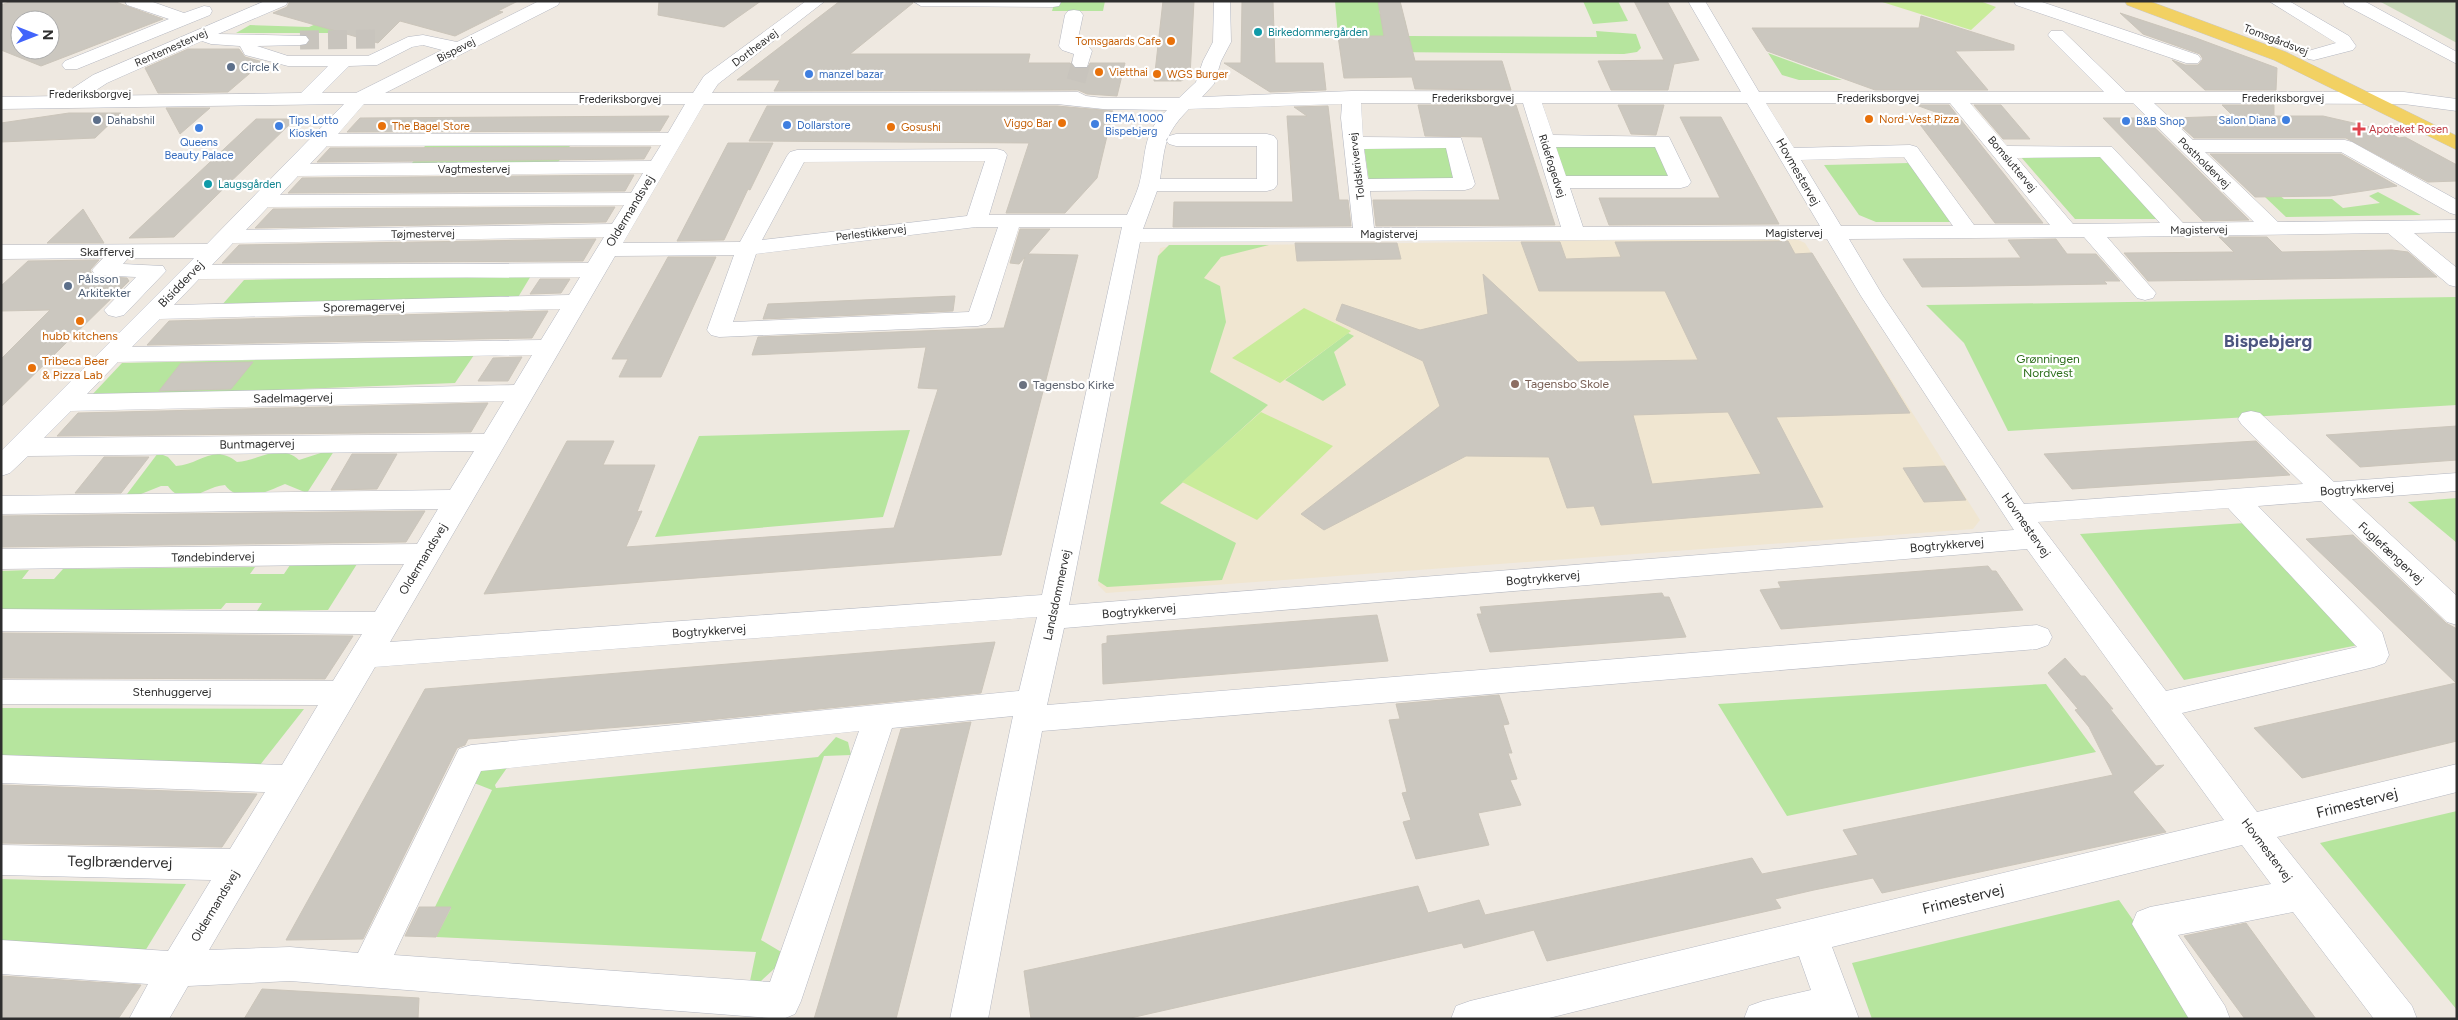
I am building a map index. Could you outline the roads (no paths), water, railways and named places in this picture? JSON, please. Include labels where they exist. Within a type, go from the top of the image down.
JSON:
[{"type":"main road","name":"Tomsgårdsvej","points":[[2133,1],[2368,90],[2457,144]]},
{"type":"main road","name":"Tomsgårdsvej","points":[[2141,1],[2188,11],[2231,24],[2339,66]]},
{"type":"main road","points":[[2404,98],[2457,123]]},
{"type":"street","points":[[133,1],[185,19]]},
{"type":"street","name":"Rentemestervej","points":[[71,98],[100,79],[280,1]]},
{"type":"street","name":"Bispevej","points":[[359,99],[552,1]]},
{"type":"street","name":"Dortheavej","points":[[698,99],[711,80],[817,1]]},
{"type":"street","points":[[921,1],[1053,2]]},
{"type":"street","points":[[1191,101],[1205,84],[1212,62],[1222,42],[1222,1]]},
{"type":"street","name":"Hovmestervej","points":[[1696,1],[1872,296],[2017,514],[2250,829],[2398,1019]]},
{"type":"street","points":[[2022,1],[2192,59]]},
{"type":"street","points":[[2277,1],[2343,40],[2347,46],[2314,55]]},
{"type":"street","points":[[2351,1],[2457,59]]},
{"type":"street","points":[[71,65],[204,11]]},
{"type":"street","points":[[1073,89],[1083,51],[1068,46],[1074,15]]},
{"type":"street","points":[[202,34],[210,39],[300,40]]},
{"type":"street","name":"Postholdervej","points":[[2057,35],[2187,146],[2272,228]]},
{"type":"street","points":[[246,40],[251,51],[288,61],[371,61],[394,40],[423,40],[459,48]]},
{"type":"street","points":[[2152,44],[2181,77],[2203,98]]},
{"type":"street","points":[[306,99],[344,61]]},
{"type":"street","name":"Frederiksborgvej","points":[[1,94],[39,98],[698,99],[1073,89],[1093,104],[1191,101],[1317,101],[1352,97],[2203,98],[2368,90],[2404,98],[2457,105]]},
{"type":"street","name":"Frederiksborgvej","points":[[2404,98],[2431,89],[2457,89]]},
{"type":"street","name":"Toldskrivervej","points":[[1352,97],[1351,118],[1364,234]]},
{"type":"street","points":[[1,122],[13,117],[39,98]]},
{"type":"street","name":"Frederiksborgvej","points":[[1,104],[39,98]]},
{"type":"street","name":"Ridefogedvej","points":[[1531,98],[1574,234]]},
{"type":"street","name":"Bomsluttervej","points":[[1956,98],[2061,223]]},
{"type":"street","name":"Bisiddervej","points":[[1,467],[322,140],[359,99]]},
{"type":"street","name":"Oldermandsvej","points":[[148,1019],[698,99]]},
{"type":"street","name":"Landsdommervej","points":[[1150,180],[1176,140],[1186,120],[1191,101]]},
{"type":"street","name":"Landsdommervej","points":[[969,1019],[1031,711],[1133,228],[1150,180],[1156,139],[1167,120],[1191,101]]},
{"type":"street","points":[[322,140],[673,139]]},
{"type":"street","points":[[1150,180],[1267,185],[1267,140],[1176,140]]},
{"type":"street","points":[[1545,141],[1662,141],[1681,182],[1557,182]]},
{"type":"street","points":[[1355,143],[1454,142],[1465,184],[1360,185]]},
{"type":"street","points":[[2187,146],[2345,146],[2457,209]]},
{"type":"street","points":[[1788,154],[1910,151],[1968,232]]},
{"type":"street","points":[[2002,152],[2105,152],[2178,230]]},
{"type":"street","points":[[976,221],[997,155],[797,156],[747,248],[719,330],[978,319],[1011,220]]},
{"type":"street","name":"Vagtmestervej","points":[[292,170],[656,167]]},
{"type":"street","points":[[261,201],[638,198]]},
{"type":"street","name":"Perlestikkervej","points":[[601,260],[747,248],[976,221],[1011,220],[1133,228]]},
{"type":"street","name":"Magistervej","points":[[1133,228],[1364,234],[1574,234],[1968,232],[2061,223],[2090,231],[2457,226]]},
{"type":"street","points":[[2394,227],[2457,280]]},
{"type":"street","name":"Tøjmestervej","points":[[220,244],[619,230]]},
{"type":"street","points":[[2090,231],[2145,293]]},
{"type":"street","name":"Skaffervej","points":[[4,255],[123,252],[220,244]]},
{"type":"street","points":[[116,310],[155,271],[103,270],[123,252]]},
{"type":"street","points":[[192,272],[601,260]]},
{"type":"street","name":"Sporemagervej","points":[[153,312],[576,302]]},
{"type":"street","points":[[111,355],[549,347]]},
{"type":"street","name":"Sadelmagervej","points":[[64,403],[522,393]]},
{"type":"street","name":"Fuglefængervej","points":[[2251,419],[2457,614]]},
{"type":"street","name":"Buntmagervej","points":[[21,447],[492,442]]},
{"type":"street","name":"Bogtrykkervej","points":[[2017,514],[2457,482]]},
{"type":"street","points":[[2158,706],[2374,656],[2371,640],[2234,498]]},
{"type":"street","points":[[1,505],[458,499]]},
{"type":"street","name":"Bogtrykkervej","points":[[364,656],[1053,612],[2034,538]]},
{"type":"street","name":"Tøndebindervej","points":[[1,559],[425,554]]},
{"type":"street","points":[[1,620],[384,623]]},
{"type":"street","points":[[368,971],[471,759],[880,716],[1031,711],[2036,637]]},
{"type":"street","name":"Stenhuggervej","points":[[1,692],[343,693]]},
{"type":"street","points":[[1,957],[178,969],[290,964],[782,1002],[880,716]]},
{"type":"street","points":[[1,769],[291,779]]},
{"type":"street","name":"Frimestervej","points":[[1470,1019],[2457,778]]},
{"type":"street","name":"Teglbrændervej","points":[[1,860],[240,865]]},
{"type":"street","points":[[2211,1019],[2150,924],[2300,894]]},
{"type":"street","points":[[1763,1019],[1837,1011],[1810,936]]},
{"type":"tunnel","points":[[300,40],[381,39]]},
{"type":"tunnel","points":[[1076,81],[1081,63]]},
{"type":"place","name":"Birkedommergården","points":[[1258,32]]},
{"type":"place","name":"Tomsgaards Cafe","points":[[1171,41]]},
{"type":"place","name":"Circle K","points":[[231,67]]},
{"type":"place","name":"Vietthai","points":[[1099,72]]},
{"type":"place","name":"manzel bazar","points":[[809,74]]},
{"type":"place","name":"WGS Burger","points":[[1157,74]]},
{"type":"place","name":"Nord-Vest Pizza","points":[[1869,119]]},
{"type":"place","name":"Dahabshil","points":[[97,120]]},
{"type":"place","name":"Salon Diana","points":[[2286,120]]},
{"type":"place","name":"B&B Shop","points":[[2126,121]]},
{"type":"place","name":"Viggo Bar","points":[[1062,123]]},
{"type":"place","name":"REMA 1000 Bispebjerg","points":[[1095,124]]},
{"type":"place","name":"Dollarstore","points":[[787,125]]},
{"type":"place","name":"Tips Lotto Kiosken","points":[[279,126]]},
{"type":"place","name":"The Bagel Store","points":[[382,126]]},
{"type":"place","name":"Gosushi","points":[[891,127]]},
{"type":"place","name":"Queens Beauty Palace","points":[[199,128]]},
{"type":"place","name":"Apoteket Rosen","points":[[2359,129]]},
{"type":"place","name":"Laugsgården","points":[[208,184]]},
{"type":"place","name":"Pålsson Arkitekter","points":[[68,286]]},
{"type":"place","name":"hubb kitchens","points":[[80,321]]},
{"type":"place","name":"Tribeca Beer & Pizza Lab","points":[[32,368]]},
{"type":"place","name":"Tagensbo Skole","points":[[1515,384]]},
{"type":"place","name":"Tagensbo Kirke","points":[[1023,385]]},
{"type":"district","name":"Bispebjerg","points":[[2268,341]]},
{"type":"park label","name":"Grønningen Nordvest","points":[[2048,366]]}]
